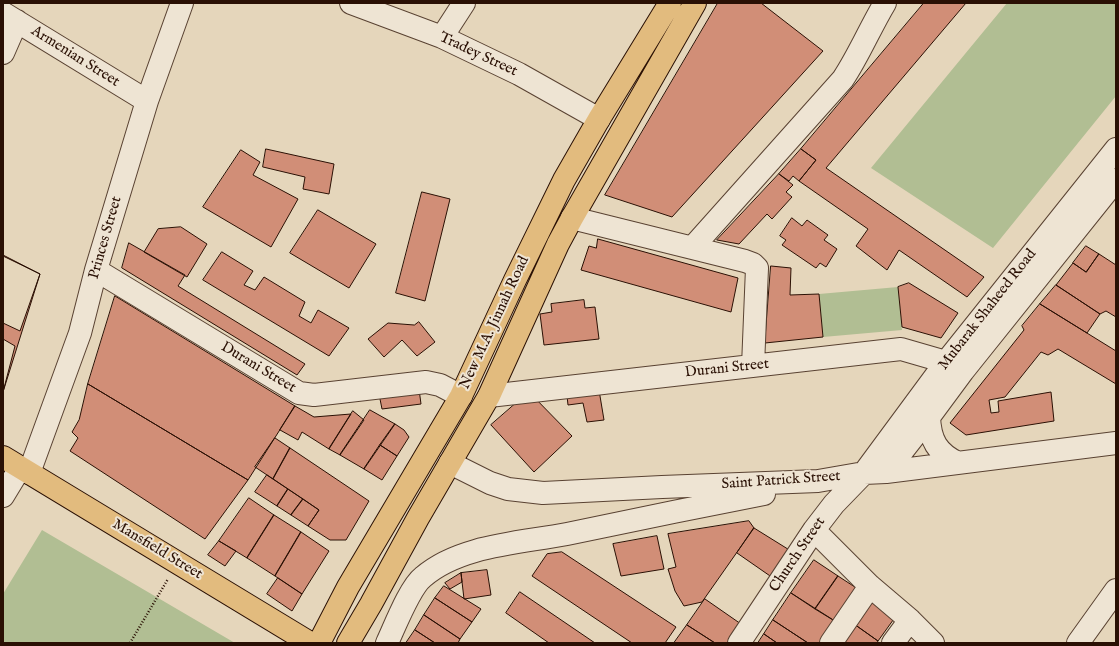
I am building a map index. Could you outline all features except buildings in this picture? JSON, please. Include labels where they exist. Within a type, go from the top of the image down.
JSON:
[{"type":"main road","name":"New M.A. Jinnah Road","points":[[319,643],[348,587],[461,396],[555,199],[599,119],[670,3]]},
{"type":"main road","name":"New M.A. Jinnah Road","points":[[348,643],[489,396],[558,244],[695,3]]},
{"type":"main road","points":[[555,199],[558,207],[562,210],[575,213]]},
{"type":"main road","points":[[536,237],[542,232],[550,232],[556,236],[558,244]]},
{"type":"main road","name":"Mansfield Street","points":[[18,466],[310,643]]},
{"type":"street","name":"Princes Street","points":[[3,496],[80,333],[96,270],[147,101],[182,3]]},
{"type":"street","name":"Tradey Street","points":[[351,3],[442,37],[519,74],[599,119]]},
{"type":"street","points":[[442,37],[464,3]]},
{"type":"street","points":[[692,248],[843,80],[856,58],[871,26],[885,3]]},
{"type":"street","name":"Armenian Street","points":[[10,17],[147,101]]},
{"type":"street","points":[[3,53],[10,17]]},
{"type":"street","name":"Mubarak Shaheed Road","points":[[886,472],[929,417],[954,367],[1116,149]]},
{"type":"street","name":"Mubarak Shaheed Road","points":[[864,473],[1116,180]]},
{"type":"street","points":[[575,213],[692,248],[753,264],[757,268],[753,366]]},
{"type":"street","name":"Durani Street","points":[[96,270],[299,393],[314,395],[426,382],[440,385],[461,396]]},
{"type":"street","name":"Durani Street","points":[[489,396],[901,349],[954,367]]},
{"type":"street","points":[[929,417],[931,436],[936,445],[949,459],[958,463]]},
{"type":"street","name":"Saint Patrick Street","points":[[450,463],[490,483],[508,489],[543,493],[818,481],[864,473],[886,472],[1116,443]]},
{"type":"street","name":"Church Street","points":[[739,643],[814,530],[834,504],[864,473]]},
{"type":"street","points":[[387,643],[412,592],[422,578],[435,568],[457,557],[509,544],[778,492],[818,481]]},
{"type":"street","points":[[814,530],[870,586],[910,620],[932,643]]},
{"type":"street","points":[[831,643],[870,586]]},
{"type":"street","points":[[1078,643],[1110,613],[1116,590]]},
{"type":"street","points":[[893,643],[910,620]]},
{"type":"path","points":[[130,643],[178,563]]},
{"type":"green space","points":[[1007,3],[1116,3],[1116,96],[993,248],[871,168]]},
{"type":"green space","points":[[898,287],[902,330],[823,337],[819,294]]},
{"type":"green space","points":[[42,530],[235,643],[3,643],[3,594]]}]
